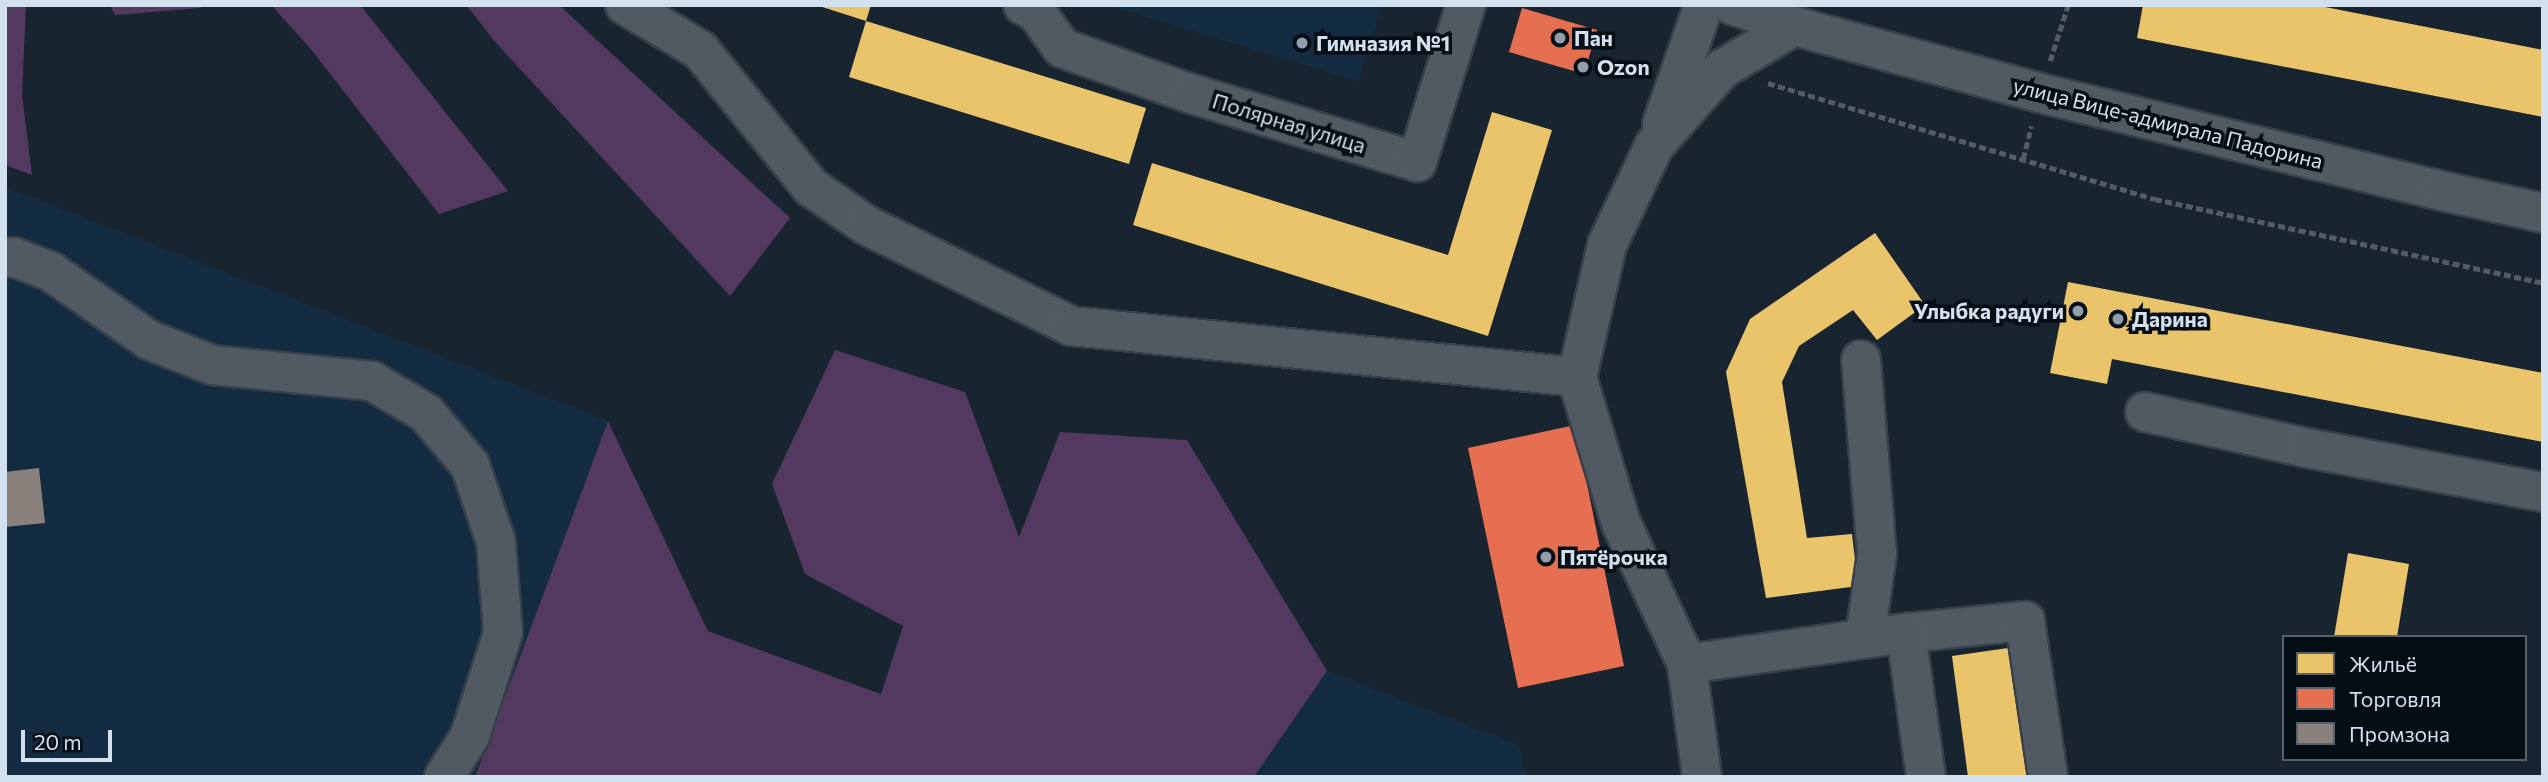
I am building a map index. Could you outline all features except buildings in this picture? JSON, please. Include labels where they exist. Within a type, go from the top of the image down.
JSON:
[{"type":"street","points":[[625,5],[700,50],[811,187],[866,225],[1071,326],[1577,377]]},
{"type":"street","name":"Полярная улица","points":[[1023,5],[1036,12],[1062,48],[1192,94],[1417,162],[1466,5]]},
{"type":"street","points":[[1702,777],[1687,664],[1621,523],[1577,377],[1607,245],[1654,146],[1704,5]]},
{"type":"street","points":[[1732,5],[1794,26]]},
{"type":"street","points":[[1654,146],[1722,69],[1794,26]]},
{"type":"street","name":"улица Вице-адмирала Падорина","points":[[1794,26],[2040,93],[2543,213]]},
{"type":"street","points":[[5,258],[13,257],[50,271],[149,340],[212,365],[372,382],[426,413],[470,465],[496,541],[503,633],[470,736],[444,777]]},
{"type":"street","points":[[1861,360],[1877,554],[1865,637]]},
{"type":"street","points":[[2145,412],[2307,448],[2543,492]]},
{"type":"street","points":[[1687,664],[1865,637],[2025,621],[2048,777]]},
{"type":"street","points":[[1906,633],[1926,777]]},
{"type":"path","points":[[1722,69],[2155,199],[2543,283]]},
{"type":"shaded area","points":[[5,5],[26,5],[22,95],[32,175],[5,165]]},
{"type":"shaded area","points":[[110,5],[199,5],[201,8],[115,15]]},
{"type":"shaded area","points":[[271,5],[360,5],[508,191],[439,214],[310,48]]},
{"type":"shaded area","points":[[466,5],[559,5],[790,218],[730,296],[496,43]]},
{"type":"shaded area","name":"Гимназия №1","points":[[1107,5],[1382,5],[1359,81]]},
{"type":"shaded area","points":[[5,187],[608,421],[475,777],[5,777]]},
{"type":"shaded area","points":[[835,350],[965,392],[1019,537],[1060,432],[1187,440],[1327,671],[1254,777],[475,777],[608,421],[708,631],[881,694],[903,626],[805,574],[772,484]]},
{"type":"shaded area","points":[[1327,671],[1519,745],[1526,777],[1254,777]]},
{"type":"place","name":"Пан","points":[[1560,38]]},
{"type":"place","name":"Гимназия №1","points":[[1302,43]]},
{"type":"place","name":"Ozon","points":[[1583,67]]},
{"type":"place","name":"Улыбка радуги","points":[[2078,311]]},
{"type":"place","name":"Дарина","points":[[2118,319]]},
{"type":"place","name":"Пятёрочка","points":[[1546,557]]}]
